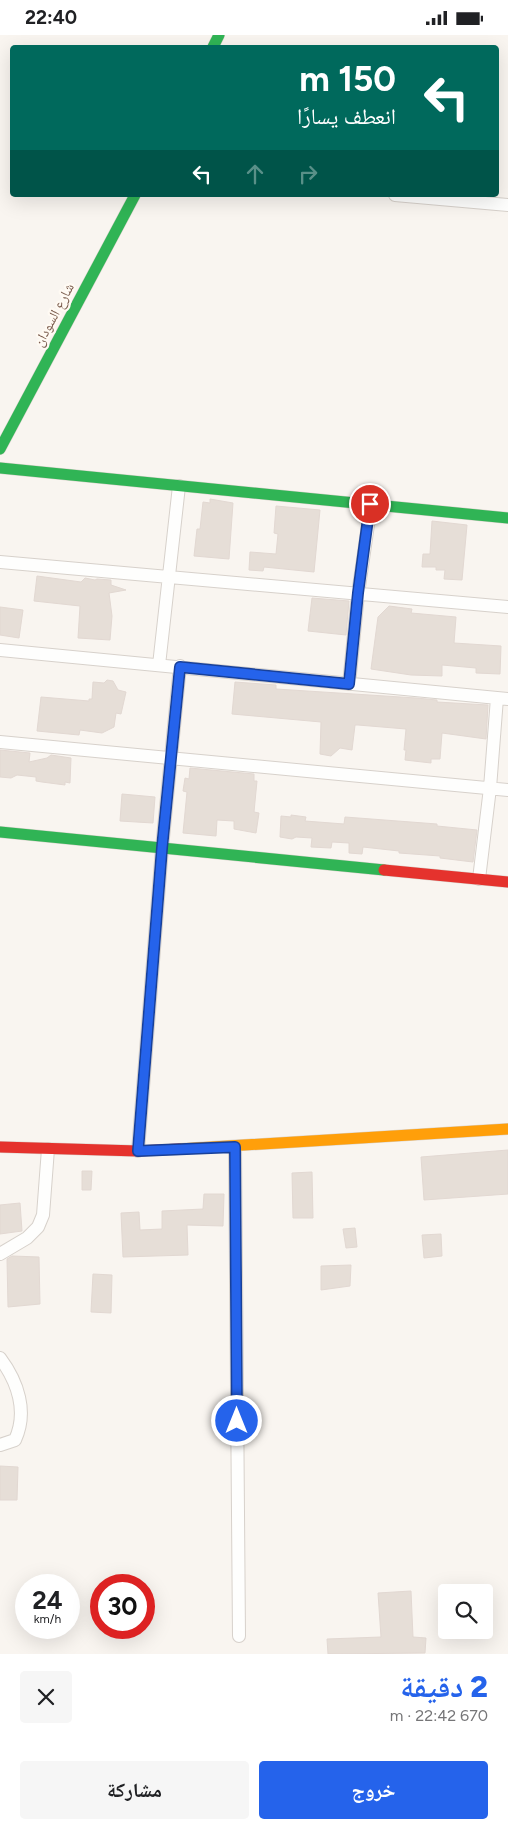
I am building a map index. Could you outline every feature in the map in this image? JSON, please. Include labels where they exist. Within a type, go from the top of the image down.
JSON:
[{"type":"street","name":"شارع السودان","points":[[0,449],[134,197]]},
{"type":"street","points":[[418,197],[508,205]]},
{"type":"street","points":[[0,468],[508,518]]},
{"type":"street","points":[[159,665],[179,485]]},
{"type":"street","points":[[349,684],[358,593],[370,504]]},
{"type":"street","points":[[0,563],[508,607]]},
{"type":"street","points":[[0,650],[503,699],[479,879]]},
{"type":"street","points":[[138,1151],[162,848],[180,667]]},
{"type":"street","points":[[0,742],[508,790]]},
{"type":"street","points":[[0,832],[508,882]]},
{"type":"street","points":[[0,1147],[138,1151],[235,1147],[508,1129]]},
{"type":"street","points":[[235,1147],[239,1636]]},
{"type":"street","points":[[0,1254],[27,1238],[38,1227],[43,1215],[48,1149]]},
{"type":"street","points":[[0,1358],[17,1387],[21,1405],[21,1428],[15,1440],[0,1445]]},
{"type":"building","points":[[210,499],[233,503],[229,559],[194,556],[203,502],[210,503]]},
{"type":"building","points":[[276,506],[320,510],[314,572],[264,567],[263,571],[249,570],[250,552],[276,554],[278,534],[274,533]]},
{"type":"building","points":[[432,521],[467,525],[462,580],[444,579],[445,570],[436,570],[436,567],[422,567],[423,554],[430,554]]},
{"type":"building","points":[[37,576],[81,582],[85,578],[111,580],[111,585],[126,590],[109,593],[112,616],[110,640],[78,638],[80,606],[34,601]]},
{"type":"building","points":[[312,598],[349,601],[346,635],[308,631]]},
{"type":"building","points":[[389,606],[412,609],[411,613],[456,617],[454,643],[501,646],[500,674],[476,673],[476,668],[442,665],[442,676],[411,675],[371,669],[378,617]]},
{"type":"building","points":[[0,607],[23,610],[19,638],[0,635]]},
{"type":"building","points":[[107,680],[113,681],[118,690],[126,692],[121,714],[116,713],[114,727],[102,733],[80,730],[79,735],[37,731],[41,697],[89,701],[89,699],[92,699],[93,682],[104,683]]},
{"type":"building","points":[[235,682],[276,685],[276,689],[416,698],[437,700],[437,702],[488,705],[486,739],[442,733],[440,759],[431,759],[431,763],[405,760],[406,729],[355,725],[352,750],[340,748],[331,756],[320,754],[321,722],[232,714]]},
{"type":"building","points":[[0,750],[30,753],[29,762],[47,758],[51,755],[71,758],[70,783],[65,782],[65,785],[42,782],[36,781],[36,777],[17,775],[11,778],[0,777]]},
{"type":"building","points":[[190,768],[254,774],[254,781],[257,781],[254,812],[259,813],[256,833],[234,829],[234,821],[217,820],[216,836],[183,833],[187,792],[183,791],[185,778],[189,779]]},
{"type":"building","points":[[122,794],[155,797],[153,823],[120,821]]},
{"type":"building","points":[[291,815],[306,817],[305,821],[344,824],[345,817],[437,824],[437,826],[477,830],[473,862],[363,847],[362,854],[349,853],[349,843],[332,842],[331,848],[311,847],[312,838],[296,837],[292,839],[280,837],[281,816],[291,817]]},
{"type":"building","points":[[508,1150],[508,1194],[424,1200],[421,1157]]},
{"type":"building","points":[[82,1171],[92,1171],[91,1190],[82,1190]]},
{"type":"building","points":[[312,1172],[313,1218],[293,1218],[292,1173]]},
{"type":"building","points":[[204,1194],[224,1194],[223,1226],[187,1225],[188,1255],[123,1257],[121,1213],[139,1212],[140,1230],[162,1229],[162,1211],[203,1209]]},
{"type":"building","points":[[20,1203],[22,1231],[0,1234],[0,1205]]},
{"type":"building","points":[[355,1228],[357,1247],[346,1248],[343,1229]]},
{"type":"building","points":[[441,1234],[442,1256],[424,1258],[422,1235]]},
{"type":"building","points":[[12,1256],[39,1257],[40,1304],[8,1307],[7,1259]]},
{"type":"building","points":[[351,1265],[350,1286],[321,1290],[321,1266]]},
{"type":"building","points":[[93,1274],[112,1275],[111,1313],[91,1312]]},
{"type":"building","points":[[0,1466],[18,1467],[17,1500],[0,1500]]},
{"type":"building","points":[[411,1591],[413,1637],[426,1638],[425,1653],[328,1654],[327,1639],[381,1637],[378,1593]]},
{"type":"traffic: fast","points":[[214,45],[219,35]]},
{"type":"traffic: fast","points":[[0,449],[134,197]]},
{"type":"traffic: fast","points":[[0,468],[508,518]]},
{"type":"traffic: fast","points":[[0,832],[384,870]]},
{"type":"traffic: slow","points":[[179,1149],[508,1129]]},
{"type":"traffic: jam","points":[[384,870],[508,882]]},
{"type":"traffic: jam","points":[[0,1147],[138,1151],[179,1149]]},
{"type":"route","points":[[237,1421],[235,1147],[138,1151],[162,848],[180,667],[349,684],[358,593],[370,504]]}]
